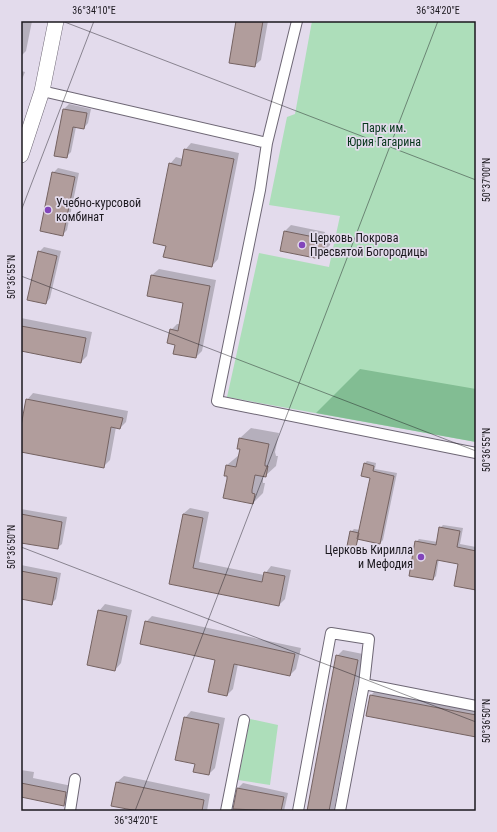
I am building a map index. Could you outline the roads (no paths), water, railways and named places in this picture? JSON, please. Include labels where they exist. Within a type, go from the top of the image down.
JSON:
[{"type":"street","points":[[21,155],[42,91],[56,21]]},
{"type":"street","points":[[297,21],[267,143],[260,190],[216,401],[476,453]]},
{"type":"street","points":[[42,91],[267,143]]},
{"type":"street","points":[[298,811],[331,633],[369,639],[364,684],[340,811]]},
{"type":"street","points":[[364,684],[476,706]]},
{"type":"street","points":[[226,811],[244,720]]},
{"type":"street","points":[[70,811],[75,779]]},
{"type":"place","name":"Учебно-курсовой комбинат","points":[[48,210]]},
{"type":"place","name":"Церковь Покрова Пресвятой Богородицы","points":[[302,245]]},
{"type":"place","name":"Церковь Кирилла и Мефодия","points":[[421,557]]},
{"type":"park label","name":"Парк им. Юрия Гагарина","points":[[384,135]]}]
